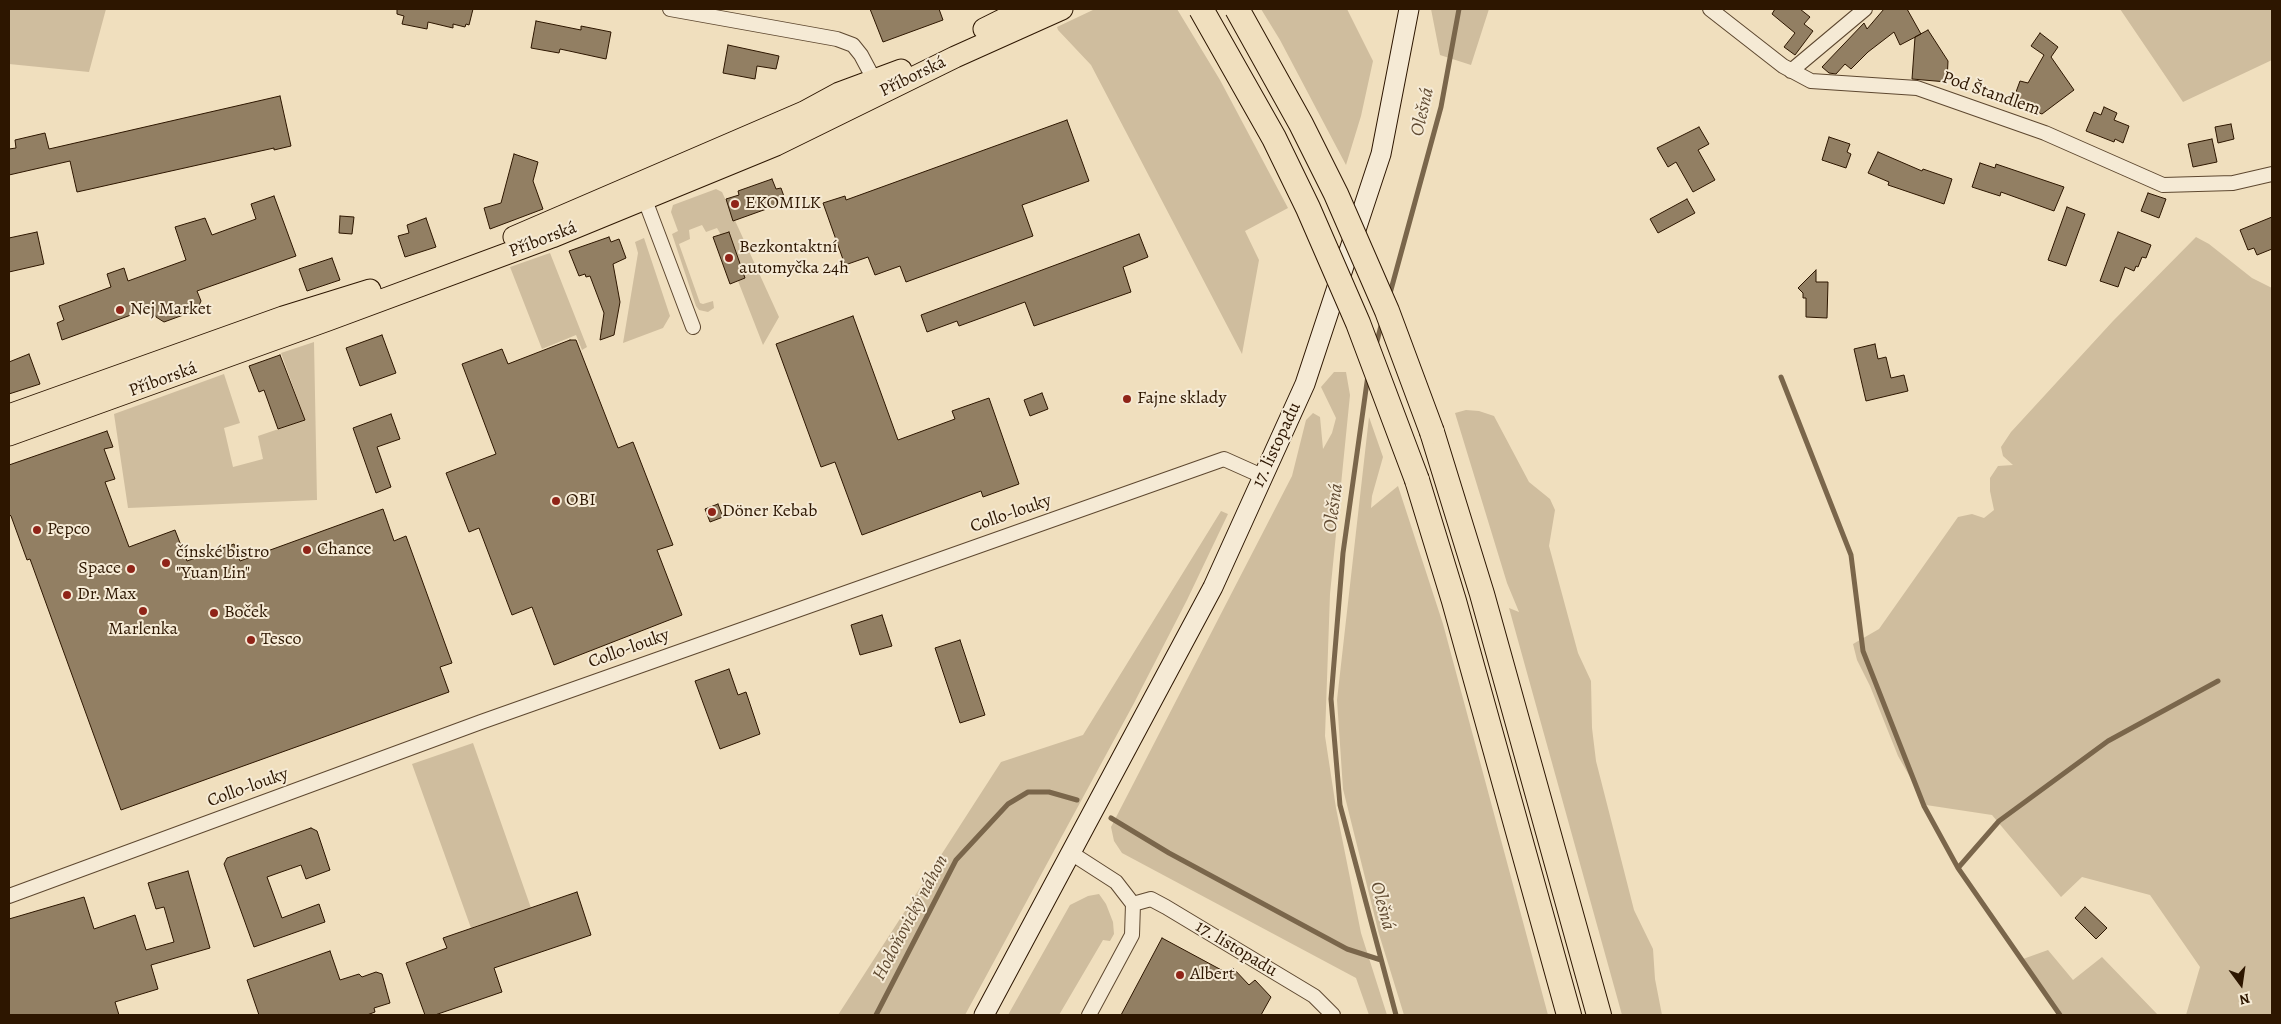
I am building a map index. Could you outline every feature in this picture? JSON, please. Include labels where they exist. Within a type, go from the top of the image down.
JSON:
[{"type":"highway","points":[[1201,9],[1274,138],[1308,208],[1358,323],[1417,480],[1451,592],[1569,1015]]},
{"type":"highway","points":[[1237,9],[1301,124],[1336,194],[1387,311],[1432,432],[1482,594],[1599,1015]]},
{"type":"main road","name":"Příborská","points":[[878,86],[897,72],[1024,9]]},
{"type":"main road","name":"Příborská","points":[[9,434],[389,298],[552,237],[804,112],[839,92],[878,86],[1062,9]]},
{"type":"main road","name":"17. listopadu","points":[[984,1015],[1213,587],[1305,384],[1381,154],[1409,9]]},
{"type":"main road","name":"Příborská","points":[[9,414],[283,317],[371,290],[642,191]]},
{"type":"street","points":[[670,9],[836,39],[853,45],[861,55],[878,86]]},
{"type":"street","name":"Pod Štandlem","points":[[1710,9],[1783,66],[1811,81],[1917,88],[2045,133],[2163,185],[2233,183],[2272,174]]},
{"type":"street","points":[[1791,71],[1865,9]]},
{"type":"street","points":[[642,191],[693,328]]},
{"type":"street","name":"Collo-louky","points":[[9,896],[481,722],[1224,459],[1262,476]]},
{"type":"street","points":[[1071,853],[1116,882],[1133,904],[1132,935],[1089,1015]]},
{"type":"street","name":"17. listopadu","points":[[1133,904],[1151,899],[1166,907],[1314,996],[1333,1015]]},
{"type":"shaded area","points":[[9,9],[106,9],[89,72],[9,64]]},
{"type":"shaded area","points":[[1095,9],[1177,9],[1220,80],[1288,208],[1245,231],[1259,260],[1242,354],[1091,65],[1058,30],[1057,27]]},
{"type":"shaded area","points":[[1261,9],[1347,9],[1373,61],[1361,116],[1346,165],[1280,40]]},
{"type":"shaded area","points":[[1431,9],[1489,9],[1471,65],[1440,55]]},
{"type":"shaded area","points":[[2120,9],[2272,9],[2272,60],[2183,102]]},
{"type":"shaded area","points":[[716,189],[722,192],[779,317],[763,345],[738,281],[745,278],[729,232],[721,235],[717,228],[706,232],[702,225],[689,230],[690,239],[679,244],[700,303],[713,301],[714,308],[708,312],[699,310],[696,306],[672,234],[678,231],[671,212],[673,205]]},
{"type":"shaded area","points":[[2196,237],[2209,244],[2252,278],[2272,288],[2272,1015],[2186,1015],[2200,967],[2150,895],[2082,877],[2061,897],[1992,815],[1926,805],[1898,756],[1870,686],[1857,660],[1853,644],[1879,629],[1958,517],[1972,514],[1984,518],[1994,510],[1990,491],[1990,478],[1998,466],[2013,465],[2003,456],[2001,447],[2011,432],[2113,321]]},
{"type":"shaded area","points":[[644,238],[670,316],[663,328],[623,343],[638,253],[635,242]]},
{"type":"shaded area","points":[[550,253],[587,347],[582,350],[576,335],[542,349],[510,267]]},
{"type":"shaded area","points":[[314,342],[317,500],[128,508],[114,414],[224,374],[240,423],[224,428],[233,467],[263,459],[258,436],[305,420],[281,353]]},
{"type":"shaded area","points":[[1334,372],[1346,372],[1350,395],[1330,594],[1325,736],[1336,808],[1361,933],[1387,1015],[1369,1015],[1356,978],[1122,853],[1114,841],[1111,827],[1292,476],[1306,420],[1313,413],[1320,417],[1323,449],[1332,433],[1336,418],[1321,387]]},
{"type":"shaded area","points":[[1466,410],[1479,411],[1494,416],[1529,482],[1550,499],[1555,510],[1549,546],[1578,653],[1591,681],[1592,728],[1596,761],[1634,910],[1653,949],[1655,979],[1662,1015],[1622,1015],[1509,608],[1519,612],[1507,583],[1455,413]]},
{"type":"shaded area","points":[[1369,417],[1383,457],[1372,496],[1371,508],[1398,486],[1443,624],[1548,1015],[1404,1015],[1379,934],[1343,789],[1337,700]]},
{"type":"shaded area","points":[[1221,511],[1228,514],[1187,600],[1133,705],[965,1015],[838,1015],[1001,762],[1083,735]]},
{"type":"shaded area","points":[[473,743],[531,908],[471,928],[412,764]]},
{"type":"shaded area","points":[[1099,894],[1106,904],[1113,922],[1114,934],[1110,941],[1103,940],[1059,1015],[1008,1015],[1070,905],[1088,896]]},
{"type":"shaded area","points":[[2048,950],[2073,980],[2102,957],[2158,1015],[2061,1015],[2023,959]]},
{"type":"building","points":[[397,9],[473,9],[469,25],[466,24],[465,27],[453,24],[453,28],[428,22],[427,29],[402,24],[404,16],[397,14]]},
{"type":"building","points":[[870,9],[939,9],[943,20],[883,42]]},
{"type":"building","points":[[1775,9],[1800,9],[1810,17],[1804,24],[1813,31],[1795,55],[1784,47],[1795,33],[1772,14]]},
{"type":"building","points":[[1884,9],[1907,9],[1921,34],[1900,45],[1894,32],[1868,52],[1851,69],[1845,64],[1836,74],[1829,73],[1822,67],[1864,23],[1867,29]]},
{"type":"building","points":[[536,21],[581,30],[581,26],[611,32],[606,59],[560,49],[559,53],[531,48]]},
{"type":"building","points":[[1928,30],[1948,61],[1947,82],[1912,79],[1915,37]]},
{"type":"building","points":[[2040,33],[2058,47],[2051,57],[2074,90],[2042,114],[2012,103],[2020,81],[2028,83],[2044,55],[2031,46]]},
{"type":"building","points":[[728,45],[779,56],[776,69],[757,66],[755,79],[723,73]]},
{"type":"building","points":[[280,96],[291,146],[274,150],[274,148],[77,192],[70,161],[9,175],[9,149],[16,148],[15,140],[45,133],[49,149]]},
{"type":"building","points":[[2104,107],[2117,113],[2114,120],[2129,126],[2123,143],[2115,139],[2114,142],[2086,131],[2094,112],[2101,115]]},
{"type":"building","points":[[1067,120],[1089,181],[1022,205],[1033,236],[906,282],[900,266],[875,275],[868,257],[845,265],[823,203],[845,196],[846,200]]},
{"type":"building","points":[[2231,124],[2234,139],[2218,143],[2215,127]]},
{"type":"building","points":[[1699,127],[1709,144],[1698,150],[1715,180],[1693,192],[1676,162],[1668,167],[1657,148]]},
{"type":"building","points":[[1829,137],[1850,144],[1847,152],[1851,154],[1846,168],[1822,160]]},
{"type":"building","points":[[2212,139],[2217,162],[2193,167],[2188,144]]},
{"type":"building","points":[[1878,152],[1922,171],[1923,169],[1952,179],[1944,204],[1888,185],[1889,182],[1868,173]]},
{"type":"building","points":[[514,154],[538,162],[533,181],[543,209],[490,229],[484,208],[501,203]]},
{"type":"building","points":[[1980,163],[1995,168],[1996,164],[2064,187],[2054,211],[2001,192],[2000,196],[1972,187]]},
{"type":"building","points":[[772,179],[776,189],[781,188],[786,202],[733,221],[726,199],[739,195],[738,191]]},
{"type":"building","points":[[2148,193],[2166,199],[2159,218],[2141,211]]},
{"type":"building","points":[[274,196],[296,256],[197,291],[201,301],[197,310],[164,322],[156,317],[153,307],[62,340],[57,323],[64,320],[59,306],[111,287],[107,274],[124,268],[128,281],[186,260],[175,227],[205,218],[212,235],[256,219],[251,204]]},
{"type":"building","points":[[1687,199],[1695,213],[1658,233],[1650,219]]},
{"type":"building","points":[[2067,207],[2085,214],[2066,266],[2048,260]]},
{"type":"building","points":[[340,216],[354,217],[352,234],[339,233]]},
{"type":"building","points":[[2272,217],[2272,249],[2257,255],[2254,248],[2248,250],[2240,230]]},
{"type":"building","points":[[426,218],[436,247],[405,257],[398,236],[409,233],[407,225]]},
{"type":"building","points":[[37,232],[44,264],[9,272],[9,238]]},
{"type":"building","name":"Bezkontaktní automyčka 24h","points":[[729,232],[745,278],[730,284],[713,237]]},
{"type":"building","points":[[2118,232],[2151,245],[2146,258],[2142,257],[2134,271],[2125,267],[2118,287],[2100,281]]},
{"type":"building","points":[[1139,234],[1148,257],[1123,267],[1131,292],[1034,326],[1025,302],[959,326],[957,321],[927,332],[921,315]]},
{"type":"building","points":[[609,237],[611,242],[619,239],[626,258],[613,264],[620,302],[614,335],[600,340],[604,313],[590,276],[586,277],[585,274],[579,276],[569,251]]},
{"type":"building","points":[[332,258],[340,280],[307,291],[299,269]]},
{"type":"building","points":[[1816,270],[1816,282],[1828,282],[1827,318],[1806,317],[1806,298],[1803,298],[1803,293],[1798,288]]},
{"type":"building","points":[[853,316],[898,440],[955,419],[952,411],[989,398],[1019,484],[983,497],[981,491],[862,535],[835,462],[821,467],[776,344]]},
{"type":"building","points":[[382,335],[396,373],[360,386],[346,348]]},
{"type":"building","name":"OBI","points":[[570,340],[576,340],[618,448],[633,442],[673,545],[657,550],[682,615],[554,665],[532,607],[512,615],[479,528],[469,532],[446,473],[496,454],[462,364],[502,349],[508,364]]},
{"type":"building","points":[[1875,344],[1878,359],[1886,357],[1891,378],[1904,375],[1908,391],[1866,401],[1854,349]]},
{"type":"building","points":[[29,354],[40,384],[9,394],[9,362]]},
{"type":"building","points":[[280,355],[305,420],[278,429],[264,390],[259,392],[249,366]]},
{"type":"building","points":[[1042,393],[1048,409],[1030,416],[1024,400]]},
{"type":"building","points":[[391,414],[400,439],[377,447],[391,487],[376,493],[353,428]]},
{"type":"building","name":"Tesco","points":[[107,431],[113,447],[104,449],[115,479],[105,482],[129,547],[175,530],[187,561],[234,544],[240,561],[383,509],[394,541],[406,536],[452,663],[440,667],[449,692],[121,810],[30,559],[27,560],[9,514],[9,465]]},
{"type":"building","points":[[718,504],[723,517],[710,522],[705,509]]},
{"type":"building","points":[[882,615],[892,646],[860,655],[851,625]]},
{"type":"building","points":[[960,640],[985,715],[960,723],[935,648]]},
{"type":"building","points":[[729,669],[738,695],[746,692],[760,734],[720,749],[695,681]]},
{"type":"building","points":[[311,828],[317,831],[330,870],[306,879],[301,865],[267,877],[282,918],[319,904],[325,922],[254,947],[224,864],[227,858]]},
{"type":"building","points":[[188,871],[210,948],[151,965],[158,989],[115,1002],[119,1015],[9,1015],[9,919],[84,897],[94,929],[135,915],[146,950],[174,942],[164,907],[156,909],[148,883]]},
{"type":"building","points":[[577,892],[591,935],[494,968],[502,992],[435,1015],[425,1015],[406,963],[447,948],[443,938]]},
{"type":"building","points":[[2085,907],[2107,928],[2096,939],[2075,918]]},
{"type":"building","name":"Albert","points":[[1162,938],[1227,973],[1233,968],[1249,985],[1255,980],[1271,997],[1261,1015],[1121,1015]]},
{"type":"building","points":[[330,951],[340,980],[359,974],[362,977],[376,972],[382,974],[390,1003],[374,1008],[375,1012],[367,1015],[259,1015],[247,980]]},
{"type":"waterway","name":"Olešná","points":[[1389,297],[1441,107],[1459,9]]},
{"type":"waterway","name":"Olešná","points":[[1376,345],[1382,322]]},
{"type":"waterway","name":"Olešná","points":[[1368,375],[1343,553],[1331,699],[1340,805],[1396,1015]]},
{"type":"waterway","points":[[1781,377],[1851,555],[1863,651],[1924,806],[1958,868],[2060,1015]]},
{"type":"waterway","points":[[1958,868],[1999,821],[2108,741],[2218,681]]},
{"type":"waterway","name":"Hodoňovický náhon","points":[[876,1015],[956,860],[1008,804],[1028,792],[1049,792],[1077,800]]},
{"type":"waterway","name":"Hodoňovický náhon","points":[[1111,818],[1169,853],[1347,949],[1381,960]]},
{"type":"place","name":"EKOMILK","points":[[735,204]]},
{"type":"place","name":"Bezkontaktní automyčka 24h","points":[[729,258]]},
{"type":"place","name":"Nej Market","points":[[120,310]]},
{"type":"place","name":"Fajne sklady","points":[[1127,399]]},
{"type":"place","name":"OBI","points":[[556,501]]},
{"type":"place","name":"Döner Kebab","points":[[712,512]]},
{"type":"place","name":"Pepco","points":[[37,530]]},
{"type":"place","name":"Chance","points":[[307,550]]},
{"type":"place","name":"čínské bistro \"Yuan Lin\"","points":[[166,563]]},
{"type":"place","name":"Space","points":[[131,569]]},
{"type":"place","name":"Dr. Max","points":[[67,595]]},
{"type":"place","name":"Marlenka","points":[[143,611]]},
{"type":"place","name":"Boček","points":[[214,613]]},
{"type":"place","name":"Tesco","points":[[251,640]]},
{"type":"place","name":"Albert","points":[[1180,975]]}]
